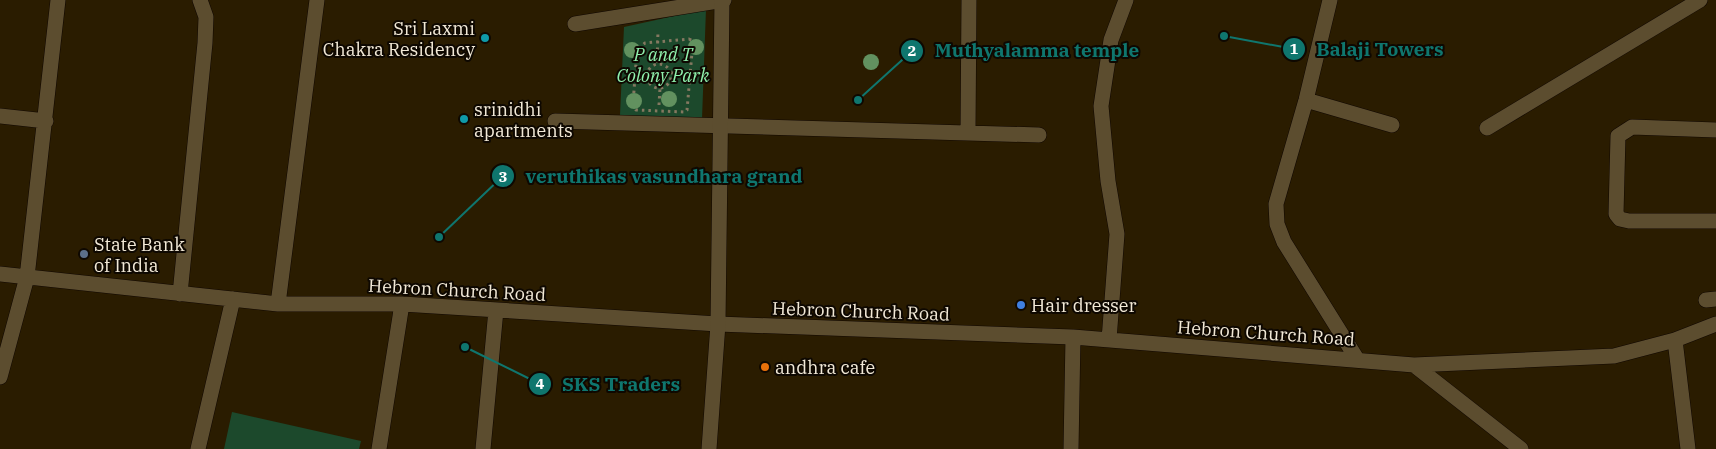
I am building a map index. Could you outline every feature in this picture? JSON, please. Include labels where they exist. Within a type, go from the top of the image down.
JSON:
[{"type":"street","points":[[0,377],[28,277],[58,0]]},
{"type":"street","points":[[180,294],[205,43],[206,17],[200,0]]},
{"type":"street","points":[[278,304],[317,0]]},
{"type":"street","points":[[575,24],[723,0],[720,73],[718,324],[709,449]]},
{"type":"street","points":[[968,0],[968,132]]},
{"type":"street","points":[[1109,340],[1117,234],[1108,181],[1101,106],[1111,40],[1126,0]]},
{"type":"street","points":[[1330,0],[1306,100],[1276,204],[1276,224],[1284,242],[1357,359]]},
{"type":"street","points":[[1487,128],[1700,0]]},
{"type":"street","points":[[1306,100],[1392,125]]},
{"type":"street","points":[[0,116],[46,121]]},
{"type":"street","points":[[555,121],[1039,135]]},
{"type":"street","points":[[1716,130],[1632,127],[1625,129],[1618,136],[1616,214],[1620,219],[1629,221],[1716,221]]},
{"type":"street","name":"Hebron Church Road","points":[[0,274],[278,304],[402,304],[718,324],[1073,337],[1357,359],[1414,366],[1614,356],[1675,340],[1716,324]]},
{"type":"street","points":[[198,449],[233,299]]},
{"type":"street","points":[[379,449],[402,304]]},
{"type":"street","points":[[483,449],[496,310]]},
{"type":"street","points":[[1071,449],[1073,337]]},
{"type":"street","points":[[1675,340],[1688,449]]},
{"type":"street","points":[[1414,366],[1521,449]]},
{"type":"path","points":[[657,63],[658,27]]},
{"type":"path","points":[[691,40],[691,73],[688,107],[684,112],[636,110],[633,104],[637,50],[645,44],[658,41],[691,40]]},
{"type":"path","points":[[657,63],[666,65],[671,73],[670,81],[660,88],[653,86],[646,77],[647,70],[657,63]]},
{"type":"path","points":[[671,73],[720,73]]},
{"type":"path","points":[[634,78],[646,77]]},
{"type":"green space","name":"P and T Colony Park","points":[[706,9],[702,119],[620,115],[624,27]]},
{"type":"green space","points":[[232,412],[361,441],[359,449],[224,449]]},
{"type":"place","name":"Balaji Towers","points":[[1224,36]]},
{"type":"place","name":"Sri Laxmi Chakra Residency","points":[[485,38]]},
{"type":"place","name":"Muthyalamma temple","points":[[858,100]]},
{"type":"place","name":"srinidhi apartments","points":[[464,119]]},
{"type":"place","name":"veruthikas vasundhara grand","points":[[439,237]]},
{"type":"place","name":"State Bank of India","points":[[84,254]]},
{"type":"place","name":"Hair dresser","points":[[1021,305]]},
{"type":"place","name":"SKS Traders","points":[[465,347]]},
{"type":"place","name":"andhra cafe","points":[[765,367]]}]
